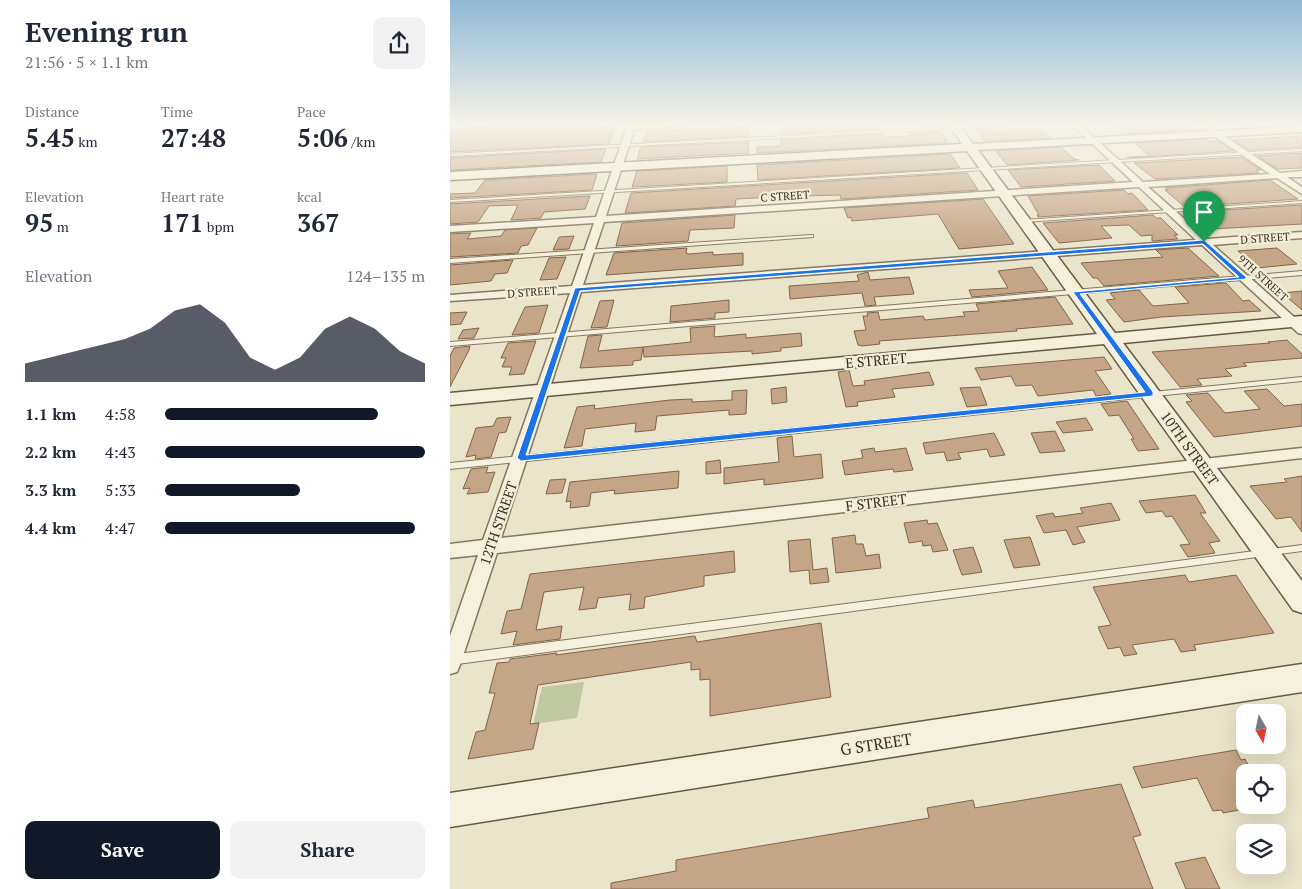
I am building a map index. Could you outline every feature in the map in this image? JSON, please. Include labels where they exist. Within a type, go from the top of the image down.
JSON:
[{"type":"street","points":[[450,176],[645,165]]},
{"type":"street","name":"10TH STREET","points":[[983,165],[1302,602]]},
{"type":"street","name":"9TH STREET","points":[[1119,165],[1244,278],[1299,324]]},
{"type":"street","points":[[1263,165],[1302,191]]},
{"type":"street","name":"12TH STREET","points":[[451,662],[563,335],[618,167]]},
{"type":"street","name":"C STREET","points":[[450,229],[1302,174]]},
{"type":"street","name":"D STREET","points":[[450,298],[1302,235]]},
{"type":"street","name":"E STREET","points":[[450,398],[1109,339],[1299,324]]},
{"type":"street","name":"F STREET","points":[[450,551],[1302,452]]},
{"type":"street","name":"G STREET","points":[[450,810],[1302,678]]},
{"type":"lane","points":[[450,201],[1042,165]]},
{"type":"lane","points":[[1024,221],[1302,202]]},
{"type":"lane","points":[[450,261],[811,236]]},
{"type":"lane","points":[[450,344],[1302,273]]},
{"type":"lane","points":[[450,466],[1302,379]]},
{"type":"lane","points":[[451,662],[1302,548]]},
{"type":"green space","points":[[584,682],[577,718],[533,724],[542,687]]},
{"type":"building","points":[[450,165],[535,165],[450,170]]},
{"type":"building","points":[[757,165],[958,165],[960,168],[758,180]]},
{"type":"building","points":[[1099,165],[1115,181],[1021,187],[1008,170]]},
{"type":"building","points":[[1137,165],[1254,165],[1261,170],[1256,170],[1259,173],[1155,179]]},
{"type":"building","points":[[1272,165],[1302,165],[1302,168],[1278,169]]},
{"type":"building","points":[[727,166],[727,182],[632,187],[637,171]]},
{"type":"building","points":[[967,173],[978,190],[841,199],[840,195],[805,196],[804,191],[774,193],[775,197],[736,199],[735,206],[625,213],[631,193]]},
{"type":"building","points":[[597,174],[592,190],[450,198],[450,194],[475,193],[485,180]]},
{"type":"building","points":[[1270,180],[1298,199],[1185,207],[1165,190],[1168,190],[1165,188]]},
{"type":"building","points":[[1124,190],[1128,194],[1132,193],[1148,210],[1038,217],[1037,215],[1039,215],[1028,196]]},
{"type":"building","points":[[590,196],[585,209],[544,212],[541,218],[511,220],[518,205],[489,206],[478,222],[450,224],[450,204]]},
{"type":"building","points":[[983,199],[1014,244],[959,249],[938,214],[852,221],[851,217],[848,218],[844,208]]},
{"type":"building","points":[[1302,205],[1302,224],[1212,229],[1192,212]]},
{"type":"building","points":[[735,215],[734,228],[690,230],[688,241],[616,246],[622,223]]},
{"type":"building","points":[[1153,215],[1156,218],[1161,218],[1178,235],[1174,235],[1178,239],[1152,241],[1152,235],[1141,236],[1129,225],[1101,226],[1112,238],[1059,243],[1043,223]]},
{"type":"building","points":[[537,228],[528,245],[521,246],[518,253],[450,257],[450,234],[471,233],[467,239],[501,236],[505,230]]},
{"type":"building","points":[[574,236],[569,249],[553,250],[559,237]]},
{"type":"building","points":[[687,248],[686,253],[689,254],[713,252],[713,255],[743,253],[743,265],[606,275],[614,253]]},
{"type":"building","points":[[1188,248],[1219,276],[1104,286],[1097,278],[1093,278],[1081,263],[1163,257],[1156,250]]},
{"type":"building","points":[[1277,248],[1297,264],[1257,268],[1238,251]]},
{"type":"building","points":[[566,257],[557,279],[540,280],[549,258]]},
{"type":"building","points":[[513,260],[507,273],[495,274],[491,281],[450,285],[450,265]]},
{"type":"building","points":[[1032,267],[1048,290],[972,297],[969,290],[1008,288],[998,271]]},
{"type":"building","points":[[868,272],[870,280],[909,277],[914,294],[874,297],[876,305],[865,306],[862,293],[790,299],[789,286],[859,281],[857,275]]},
{"type":"building","points":[[1226,283],[1243,301],[1249,300],[1261,311],[1161,317],[1124,322],[1106,300],[1115,299],[1110,293],[1139,290],[1153,306],[1189,303],[1175,287]]},
{"type":"building","points":[[1302,291],[1302,310],[1282,293]]},
{"type":"building","points":[[1055,297],[1073,324],[1016,329],[1017,331],[879,341],[880,344],[862,346],[858,345],[854,331],[866,330],[863,316],[868,316],[867,313],[878,312],[880,320],[923,316],[925,320],[965,316],[963,312],[979,311],[976,304]]},
{"type":"building","points":[[614,300],[607,327],[591,328],[600,301]]},
{"type":"building","points":[[729,300],[729,312],[715,313],[715,318],[670,322],[671,306]]},
{"type":"building","points":[[548,305],[539,333],[512,335],[525,307]]},
{"type":"building","points":[[467,312],[461,324],[450,325],[450,313]]},
{"type":"building","points":[[715,326],[714,337],[746,334],[746,338],[801,333],[802,346],[781,348],[781,351],[752,354],[752,351],[644,357],[643,347],[691,342],[690,328]]},
{"type":"building","points":[[479,328],[474,338],[458,339],[463,330]]},
{"type":"building","points":[[602,335],[598,351],[643,347],[641,360],[633,361],[633,365],[580,368],[588,336]]},
{"type":"building","points":[[1287,340],[1302,354],[1302,358],[1243,363],[1247,366],[1225,369],[1232,376],[1197,379],[1202,385],[1180,387],[1152,352],[1270,343],[1268,342]]},
{"type":"building","points":[[536,341],[524,374],[509,375],[512,367],[502,367],[506,358],[501,358],[508,343]]},
{"type":"building","points":[[470,346],[450,387],[450,356],[454,348]]},
{"type":"building","points":[[1104,357],[1112,369],[1095,371],[1111,394],[1096,396],[1093,390],[1038,396],[1032,385],[1016,386],[1011,376],[981,380],[975,368]]},
{"type":"building","points":[[849,370],[853,386],[865,385],[864,381],[929,372],[934,385],[892,389],[895,397],[857,402],[858,406],[846,407],[838,372]]},
{"type":"building","points":[[786,387],[787,402],[772,404],[771,389]]},
{"type":"building","points":[[980,387],[987,405],[967,407],[960,388]]},
{"type":"building","points":[[1267,389],[1284,406],[1302,404],[1302,426],[1214,437],[1186,402],[1192,401],[1186,395],[1208,393],[1225,413],[1260,409],[1244,391]]},
{"type":"building","points":[[747,390],[746,414],[729,415],[729,410],[657,416],[655,430],[635,432],[636,423],[585,429],[582,446],[564,448],[577,407],[595,405],[594,409],[692,399],[692,402],[732,400],[732,391]]},
{"type":"building","points":[[1127,401],[1159,449],[1138,451],[1131,439],[1134,439],[1119,415],[1109,416],[1101,404]]},
{"type":"building","points":[[511,417],[506,432],[499,433],[491,457],[475,459],[476,455],[466,457],[476,428],[493,426],[497,418]]},
{"type":"building","points":[[1086,418],[1093,430],[1063,433],[1056,422]]},
{"type":"building","points":[[1055,431],[1065,451],[1040,453],[1031,433]]},
{"type":"building","points":[[994,433],[1005,455],[990,457],[987,449],[958,453],[961,459],[947,461],[944,452],[926,454],[923,443]]},
{"type":"building","points":[[792,436],[794,457],[821,454],[823,478],[764,485],[764,479],[724,484],[724,468],[779,462],[777,438]]},
{"type":"building","points":[[874,448],[875,452],[906,448],[913,470],[894,472],[893,469],[845,475],[842,461],[863,458],[861,450]]},
{"type":"building","points":[[720,460],[721,473],[706,474],[706,462]]},
{"type":"building","points":[[488,467],[486,473],[495,472],[488,492],[467,494],[470,488],[463,489],[471,469]]},
{"type":"building","points":[[679,471],[678,488],[614,494],[615,490],[591,493],[589,506],[570,508],[571,501],[566,502],[570,482]]},
{"type":"building","points":[[1302,476],[1302,532],[1291,517],[1276,519],[1250,486],[1287,482],[1284,479]]},
{"type":"building","points":[[566,479],[562,493],[546,494],[550,480]]},
{"type":"building","points":[[1195,495],[1206,513],[1200,513],[1220,541],[1209,543],[1215,553],[1188,557],[1180,545],[1190,544],[1172,516],[1166,517],[1162,511],[1146,513],[1139,501]]},
{"type":"building","points":[[1111,503],[1120,520],[1077,527],[1085,542],[1073,545],[1066,530],[1044,533],[1036,516],[1053,513],[1055,517],[1083,513],[1080,508]]},
{"type":"building","points":[[927,520],[928,524],[937,523],[948,550],[933,552],[931,545],[923,546],[922,541],[909,543],[904,523]]},
{"type":"building","points":[[855,535],[856,544],[863,544],[866,556],[879,554],[881,568],[836,573],[832,538]]},
{"type":"building","points":[[1030,537],[1040,565],[1014,568],[1004,540]]},
{"type":"building","points":[[810,539],[813,570],[827,568],[829,582],[810,584],[809,570],[790,572],[788,541]]},
{"type":"building","points":[[973,547],[982,572],[962,575],[953,550]]},
{"type":"building","points":[[734,551],[735,572],[704,576],[704,586],[645,597],[644,608],[629,610],[631,594],[598,598],[596,608],[579,610],[584,587],[544,592],[536,630],[562,626],[560,639],[513,645],[517,631],[501,634],[507,611],[521,609],[530,574]]},
{"type":"building","points":[[1185,575],[1189,582],[1236,575],[1274,633],[1194,645],[1196,650],[1181,652],[1174,639],[1132,645],[1137,654],[1124,656],[1120,647],[1108,649],[1098,627],[1111,625],[1093,587]]},
{"type":"building","points":[[821,623],[831,697],[710,716],[710,679],[700,680],[700,669],[691,670],[691,662],[538,685],[530,724],[539,723],[533,749],[468,759],[476,732],[485,730],[495,693],[489,693],[497,663],[509,662],[510,659],[557,653],[556,655],[695,636],[697,642]]},
{"type":"building","points":[[1236,750],[1236,754],[1238,754],[1241,760],[1245,759],[1248,764],[1236,764],[1236,811],[1223,813],[1222,810],[1213,811],[1197,778],[1142,788],[1133,767]]},
{"type":"building","points":[[1121,784],[1141,835],[1133,837],[1153,889],[611,889],[611,883],[676,871],[676,860],[929,818],[927,808],[973,800],[975,808]]},
{"type":"building","points":[[1205,857],[1220,889],[1186,889],[1175,863]]},
{"type":"route","points":[[1204,242],[1244,278],[1076,292],[1150,394],[521,458],[577,289],[1204,242]]}]
